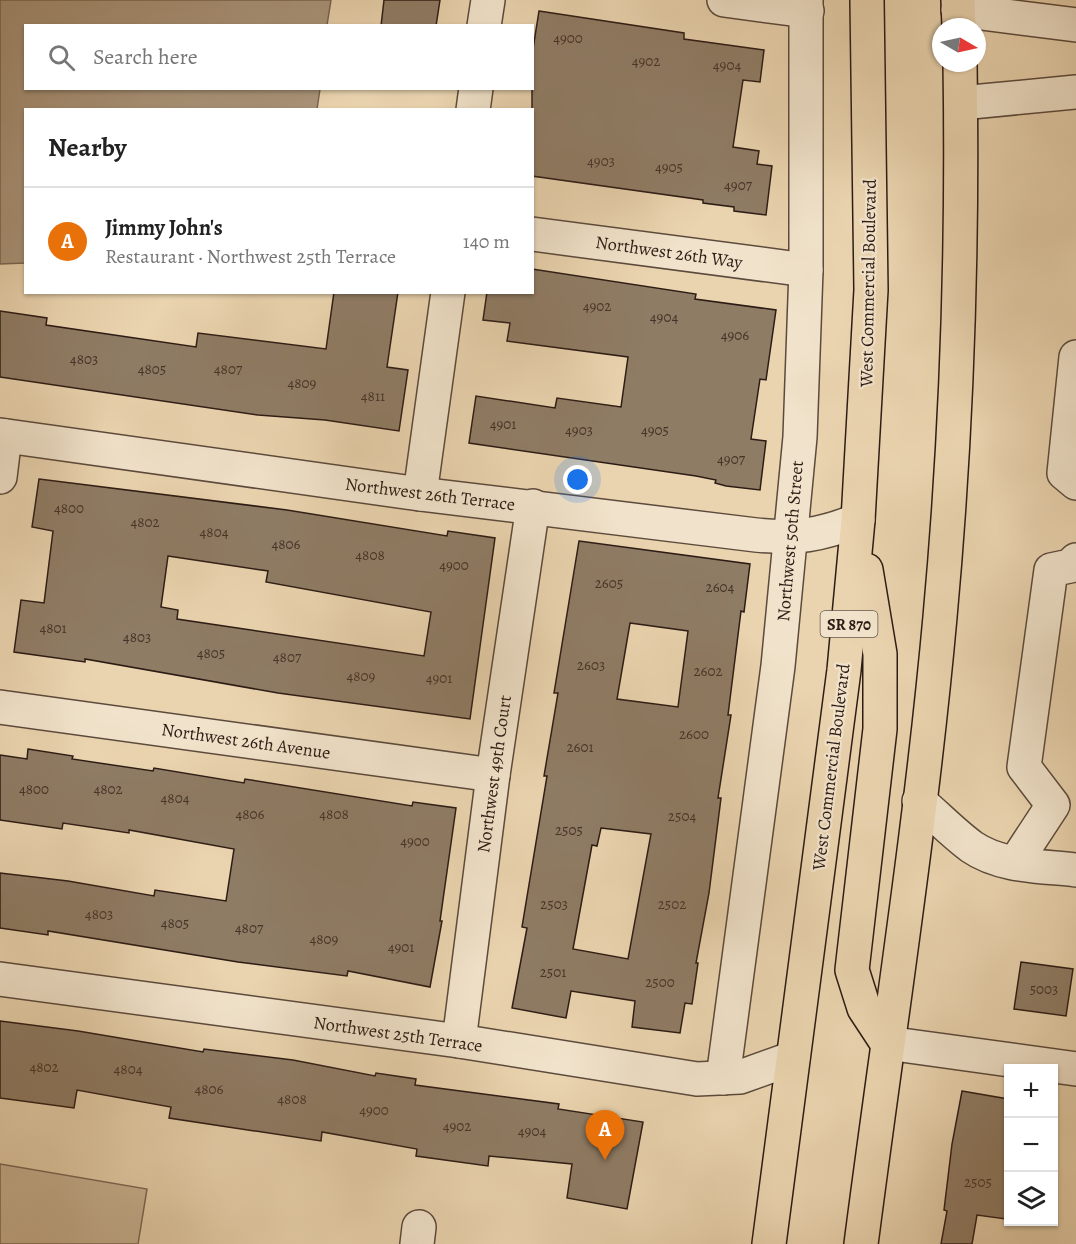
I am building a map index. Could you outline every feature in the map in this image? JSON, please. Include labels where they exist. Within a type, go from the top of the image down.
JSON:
[{"type":"highway","name":"West Commercial Boulevard","points":[[769,1244],[844,670],[858,520],[871,290],[867,0]]},
{"type":"highway","points":[[861,1244],[920,801],[940,620],[954,436],[962,249],[960,72]]},
{"type":"highway","points":[[858,520],[880,654],[881,690],[878,760],[852,970],[864,1008],[887,1043]]},
{"type":"street","points":[[484,24],[488,0]]},
{"type":"street","points":[[724,0],[806,6]]},
{"type":"street","name":"Northwest 50th Street","points":[[723,1078],[767,757],[800,437],[806,270],[806,6]]},
{"type":"street","points":[[958,12],[1076,25]]},
{"type":"street","points":[[473,108],[476,90]]},
{"type":"street","points":[[961,103],[1076,92]]},
{"type":"street","name":"Northwest 26th Way","points":[[534,234],[806,270]]},
{"type":"street","points":[[420,494],[448,294]]},
{"type":"street","points":[[1076,357],[1064,472],[1076,483]]},
{"type":"street","points":[[0,477],[3,435]]},
{"type":"street","name":"Northwest 26th Terrace","points":[[3,435],[420,494],[790,538],[841,527],[858,520]]},
{"type":"street","name":"Northwest 49th Court","points":[[459,1041],[493,775],[532,506]]},
{"type":"street","points":[[1015,863],[1064,806],[1024,767],[1051,570],[1070,566],[1076,560]]},
{"type":"street","name":"Northwest 26th Avenue","points":[[0,707],[493,775]]},
{"type":"street","points":[[920,801],[973,847],[1015,863],[1076,870]]},
{"type":"street","name":"Northwest 25th Terrace","points":[[0,979],[459,1041],[697,1079],[753,1074],[793,1058]]},
{"type":"street","points":[[887,1043],[1076,1069]]},
{"type":"shaded area","points":[[0,0],[331,0],[327,24],[24,24],[24,90],[320,90],[317,108],[24,108],[24,263],[0,264]]},
{"type":"shaded area","points":[[0,1164],[147,1189],[138,1244],[0,1244]]},
{"type":"building","points":[[384,0],[440,0],[436,24],[381,24]]},
{"type":"building","points":[[539,11],[684,33],[684,39],[764,50],[760,82],[743,80],[733,147],[759,151],[757,164],[772,166],[766,215],[734,211],[734,207],[703,203],[703,200],[534,176],[532,90],[534,90],[534,42]]},
{"type":"building","points":[[534,269],[696,294],[695,299],[776,310],[766,380],[760,379],[751,439],[766,441],[760,490],[726,486],[715,483],[716,480],[696,476],[469,443],[476,396],[555,408],[557,398],[621,407],[628,357],[507,341],[510,323],[483,320],[487,294],[534,294]]},
{"type":"building","points":[[334,294],[398,294],[387,367],[408,370],[399,431],[325,420],[258,415],[0,377],[0,311],[47,318],[46,325],[196,347],[198,333],[326,349]]},
{"type":"building","points":[[39,479],[287,510],[447,536],[448,531],[495,538],[470,719],[278,693],[85,659],[85,662],[14,652],[21,600],[44,603],[53,531],[32,527]],"holes":[[[168,556],[268,571],[266,582],[431,612],[424,656],[177,619],[178,610],[161,607]]]},
{"type":"building","points":[[579,541],[750,564],[744,612],[741,611],[728,715],[731,715],[718,798],[721,798],[709,893],[696,963],[698,963],[692,1004],[685,1003],[680,1033],[632,1027],[635,1001],[571,991],[566,1018],[512,1008],[527,928],[522,927],[547,776],[544,776],[558,693],[554,693]],"holes":[[[630,623],[688,631],[678,707],[617,699]],[[601,828],[651,834],[628,959],[573,949],[592,845],[597,846]]]},
{"type":"building","points":[[28,749],[73,756],[72,759],[153,771],[154,768],[244,783],[245,779],[412,806],[413,802],[456,808],[440,921],[442,921],[430,987],[348,971],[347,976],[238,962],[48,931],[48,935],[0,928],[0,873],[68,881],[154,896],[155,890],[226,901],[234,849],[129,830],[129,833],[63,823],[62,829],[0,820],[0,755],[27,759]]},
{"type":"building","points":[[1021,962],[1073,969],[1066,1016],[1014,1009]]},
{"type":"building","points":[[0,1021],[78,1031],[203,1052],[204,1049],[293,1060],[375,1076],[376,1073],[416,1079],[415,1085],[559,1104],[558,1109],[643,1122],[627,1209],[567,1198],[572,1164],[489,1156],[488,1166],[416,1156],[417,1149],[322,1132],[321,1141],[169,1118],[171,1107],[77,1090],[74,1108],[0,1098]]},
{"type":"building","points":[[962,1091],[1004,1098],[1004,1219],[977,1215],[972,1244],[941,1244],[947,1211],[944,1210],[952,1144]]},
{"type":"place","name":"Jimmy John's","points":[[605,1160]]}]
